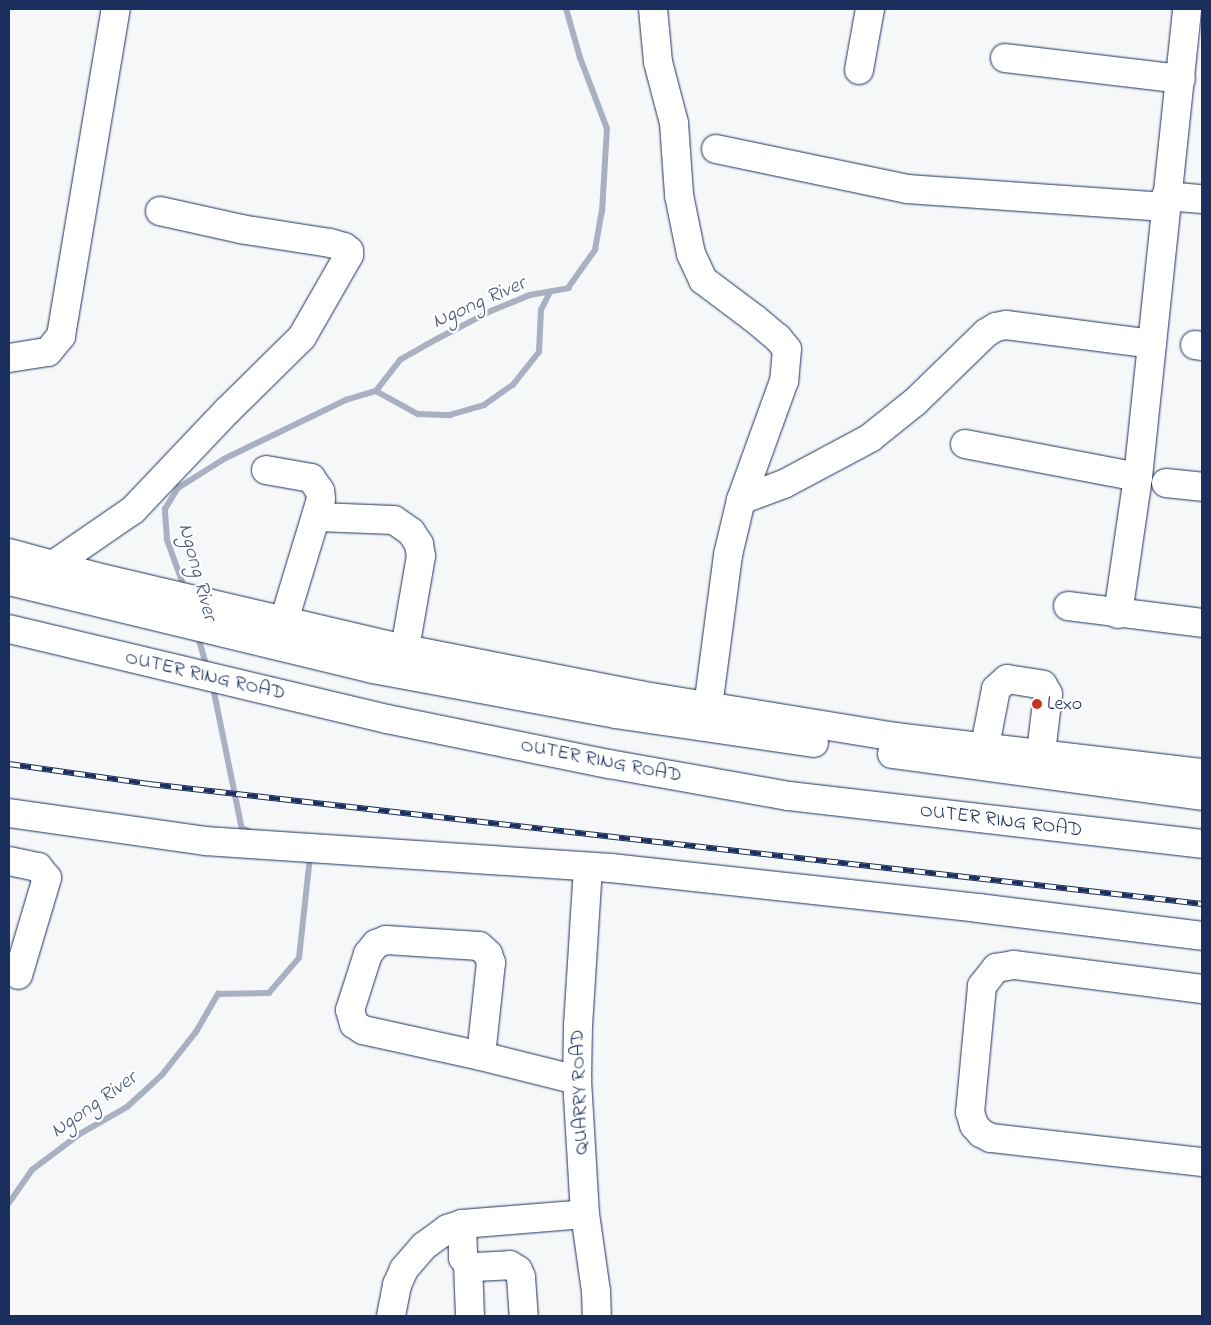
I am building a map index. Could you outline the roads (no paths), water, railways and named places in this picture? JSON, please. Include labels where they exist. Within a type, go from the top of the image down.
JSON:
[{"type":"street","points":[[9,358],[48,352],[61,336],[116,9]]},
{"type":"street","points":[[653,9],[658,62],[674,122],[678,196],[691,254],[702,280],[755,319],[778,338],[787,349],[784,381],[741,500],[728,555],[708,707]]},
{"type":"street","points":[[859,70],[870,9]]},
{"type":"street","points":[[1118,614],[1138,477],[1166,201],[1189,64],[1187,9]]},
{"type":"street","points":[[1005,58],[1189,64]]},
{"type":"street","points":[[716,149],[907,189],[1166,201],[1202,199]]},
{"type":"street","points":[[53,565],[133,510],[227,411],[302,337],[349,255],[349,251],[344,247],[330,243],[241,229],[160,210]]},
{"type":"street","points":[[741,500],[784,484],[870,438],[914,402],[986,333],[996,327],[1006,325],[1152,344]]},
{"type":"street","points":[[965,444],[1138,477]]},
{"type":"street","points":[[266,470],[311,478],[320,491],[321,499],[318,517],[284,621]]},
{"type":"street","points":[[1166,483],[1202,487]]},
{"type":"street","points":[[318,517],[394,520],[411,532],[419,544],[421,556],[413,650]]},
{"type":"street","points":[[9,553],[53,565],[96,589],[246,638],[373,669],[615,714],[852,749],[1202,796]]},
{"type":"street","points":[[9,581],[96,589],[242,611],[413,650],[574,683],[708,707],[896,737],[1202,773]]},
{"type":"street","points":[[1068,606],[1118,614],[1202,623]]},
{"type":"street","name":"OUTER RING ROAD","points":[[9,629],[387,719],[610,764],[789,796],[1202,844]]},
{"type":"street","points":[[413,650],[450,684]]},
{"type":"street","points":[[985,746],[996,690],[1007,679],[1043,686],[1048,694],[1041,753]]},
{"type":"street","points":[[852,749],[896,737]]},
{"type":"street","points":[[9,813],[147,834],[283,848],[335,849],[621,869],[978,908],[1202,936]]},
{"type":"street","points":[[9,861],[38,867],[47,878],[20,926],[18,976]]},
{"type":"street","name":"QUARRY ROAD","points":[[588,867],[578,1025],[577,1080],[585,1214],[596,1291],[597,1316]]},
{"type":"street","points":[[481,1056],[491,963],[488,954],[479,946],[386,940],[376,944],[368,954],[350,1010],[350,1017],[354,1024],[363,1030],[481,1056],[577,1080]]},
{"type":"street","points":[[1202,989],[1014,965],[996,968],[982,986],[970,1112],[974,1125],[981,1133],[991,1138],[1202,1162]]},
{"type":"street","points":[[391,1316],[397,1285],[411,1259],[435,1237],[462,1224],[585,1214]]},
{"type":"street","points":[[462,1224],[463,1258],[468,1264],[475,1267],[510,1265],[518,1270],[521,1277],[524,1316]]},
{"type":"street","points":[[468,1264],[470,1316]]},
{"type":"waterway","name":"Ngong River","points":[[185,590],[167,540],[165,509],[178,488],[224,459],[346,400],[376,391],[400,360],[491,311],[530,295],[568,288],[595,250],[602,212],[607,129],[580,58],[566,9]]},
{"type":"waterway","points":[[376,391],[418,414],[450,415],[484,405],[513,385],[539,352],[541,310],[550,292]]},
{"type":"waterway","name":"Ngong River","points":[[198,635],[208,669]]},
{"type":"waterway","name":"Ngong River","points":[[213,685],[242,828],[254,833]]},
{"type":"waterway","name":"Ngong River","points":[[9,1203],[32,1170],[80,1134],[127,1107],[162,1075],[196,1032],[218,994],[269,993],[299,958],[310,856]]},
{"type":"railway","points":[[9,764],[149,784],[1202,904]]},
{"type":"place","name":"Lexo","points":[[1037,704]]}]
